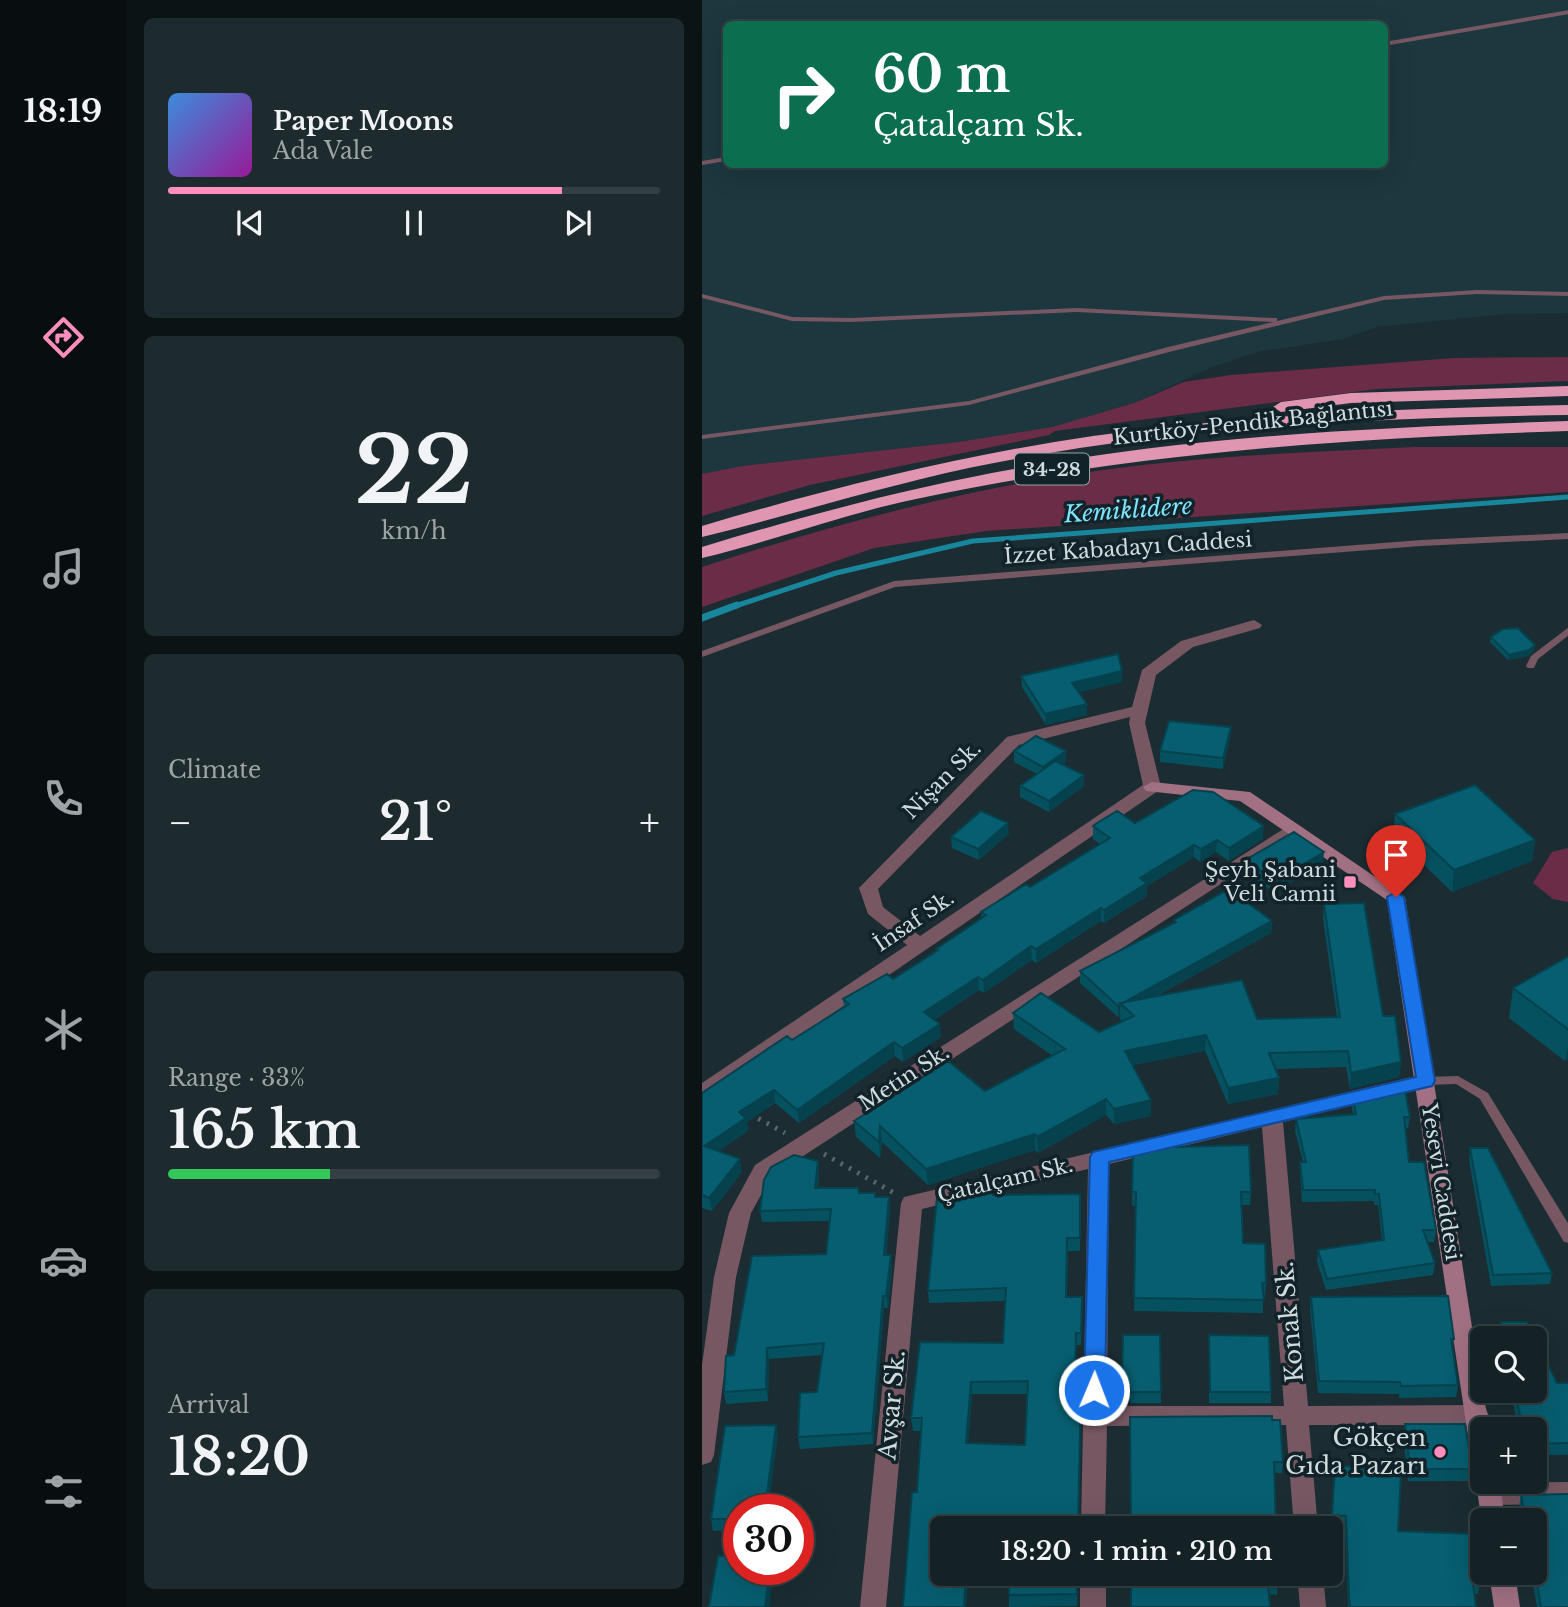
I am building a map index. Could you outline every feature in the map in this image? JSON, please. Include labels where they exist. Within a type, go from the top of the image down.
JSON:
[{"type":"highway","points":[[1092,441],[1167,423],[1351,398],[1563,390]]},
{"type":"highway","name":"Kurtköy-Pendik Bağlantısı","points":[[702,532],[900,478],[1092,441],[1299,419],[1427,412],[1568,410]]},
{"type":"highway","name":"Kurtköy-Pendik Bağlantısı","points":[[702,553],[907,496],[1018,474],[1204,446],[1409,430],[1568,426]]},
{"type":"highway","points":[[1409,430],[1568,438]]},
{"type":"street","points":[[1152,787],[1137,723],[1148,673],[1187,644],[1254,625]]},
{"type":"street","name":"Nişan Sk.","points":[[920,944],[875,910],[868,888],[1013,741],[1140,710]]},
{"type":"street","name":"Yesevi Caddesi","points":[[1152,787],[1244,796],[1396,897],[1477,1415]]},
{"type":"street","name":"İnsaf Sk.","points":[[702,1093],[1152,787]]},
{"type":"street","name":"Metin Sk.","points":[[702,1455],[725,1277],[740,1213],[763,1171],[802,1143],[1293,829]]},
{"type":"street","name":"Çatalçam Sk.","points":[[912,1203],[1425,1081]]},
{"type":"street","name":"Konak Sk.","points":[[1272,1117],[1305,1516]]},
{"type":"street","points":[[1093,1516],[1099,1157]]},
{"type":"street","name":"Avşar Sk.","points":[[873,1607],[912,1203]]},
{"type":"street","points":[[1094,1416],[1477,1415]]},
{"type":"street","points":[[1547,1492],[1568,1493]]},
{"type":"street","points":[[1504,1585],[1507,1607]]},
{"type":"street","points":[[1093,1586],[1093,1607]]},
{"type":"street","points":[[1311,1586],[1313,1607]]},
{"type":"lane","points":[[1388,43],[1568,12]]},
{"type":"lane","points":[[702,163],[723,160]]},
{"type":"lane","points":[[702,438],[969,403],[1384,298],[1426,294],[1568,294]]},
{"type":"lane","points":[[702,296],[792,319],[851,320],[1077,310],[1287,321]]},
{"type":"lane","name":"İzzet Kabadayı Caddesi","points":[[702,654],[894,584],[1421,543],[1568,536]]},
{"type":"lane","points":[[1531,666],[1534,658],[1568,631]]},
{"type":"lane","points":[[1425,1081],[1458,1080],[1484,1096],[1568,1238]]},
{"type":"path","points":[[742,1110],[912,1203]]},
{"type":"shaded area","points":[[702,0],[1568,0],[1568,313],[1506,314],[1376,327],[1344,339],[1257,352],[1210,368],[1134,403],[1052,427],[958,442],[742,466],[702,474]]},
{"type":"shaded area","points":[[1569,357],[1568,381],[1377,389],[1055,431],[1049,435],[810,485],[702,516],[702,474],[742,466],[958,442],[1052,427],[1134,403],[1184,382],[1231,375],[1454,358]]},
{"type":"shaded area","points":[[1414,447],[1568,447],[1568,492],[986,531],[874,548],[702,607],[702,567],[900,509],[1001,487],[1142,465],[1258,455]]},
{"type":"shaded area","points":[[1569,848],[1568,902],[1553,899],[1533,883],[1552,852]]},
{"type":"building","points":[[1518,628],[1535,645],[1529,650],[1509,655],[1491,637],[1503,629]]},
{"type":"building","points":[[1118,654],[1122,671],[1072,683],[1087,704],[1045,714],[1021,676]]},
{"type":"building","points":[[1169,721],[1231,727],[1223,758],[1160,751]]},
{"type":"building","points":[[1036,736],[1066,751],[1043,767],[1014,751]]},
{"type":"building","points":[[1055,761],[1084,775],[1049,801],[1020,786]]},
{"type":"building","points":[[1475,785],[1535,840],[1454,870],[1395,814]]},
{"type":"building","points":[[1193,790],[1213,792],[1264,826],[1229,848],[1217,840],[1201,849],[1194,845],[1140,878],[1147,883],[1104,910],[1101,908],[1036,949],[1031,946],[983,980],[978,977],[924,1012],[940,1024],[902,1048],[894,1042],[797,1110],[774,1090],[739,1112],[746,1118],[704,1146],[740,1159],[709,1198],[702,1195],[702,1093],[787,1036],[792,1040],[849,1004],[843,999],[887,974],[893,979],[938,950],[936,949],[986,915],[981,912],[1026,884],[1030,887],[1110,838],[1093,826],[1097,823],[1117,811],[1135,823]]},
{"type":"building","points":[[981,811],[1008,823],[978,849],[951,837]]},
{"type":"building","points":[[1294,832],[1324,852],[1275,881],[1245,860]]},
{"type":"building","points":[[1229,889],[1272,921],[1118,1006],[1080,971],[1176,922],[1174,920]]},
{"type":"building","points":[[1364,903],[1383,1016],[1395,1016],[1401,1062],[1351,1073],[1348,1051],[1269,1053],[1279,1078],[1228,1088],[1206,1035],[1125,1051],[1151,1100],[1114,1109],[1106,1099],[1037,1137],[1035,1134],[926,1169],[880,1126],[879,1142],[854,1121],[948,1061],[985,1091],[1065,1049],[1013,1013],[1041,993],[1099,1032],[1134,1016],[1120,1003],[1242,980],[1257,1019],[1340,1017],[1324,904]]},
{"type":"building","points":[[1569,956],[1569,1030],[1513,988]]},
{"type":"building","points":[[1404,1084],[1410,1117],[1404,1117],[1409,1162],[1424,1162],[1436,1230],[1423,1230],[1435,1263],[1327,1279],[1318,1250],[1384,1240],[1379,1194],[1375,1194],[1375,1190],[1303,1190],[1300,1162],[1306,1162],[1296,1119],[1356,1114],[1353,1097]]},
{"type":"building","points":[[1249,1145],[1251,1192],[1241,1192],[1243,1243],[1265,1244],[1266,1283],[1262,1283],[1264,1300],[1134,1298],[1136,1192],[1132,1192],[1133,1148]]},
{"type":"building","points":[[1470,1148],[1488,1148],[1552,1273],[1493,1275]]},
{"type":"building","points":[[794,1155],[818,1161],[815,1188],[858,1188],[859,1193],[875,1193],[875,1197],[889,1197],[884,1255],[891,1255],[886,1296],[883,1296],[872,1433],[798,1437],[800,1393],[817,1392],[824,1343],[767,1348],[766,1389],[724,1392],[726,1356],[734,1355],[752,1256],[826,1254],[831,1209],[760,1211],[764,1180],[771,1167]]},
{"type":"building","points":[[955,1191],[993,1191],[993,1195],[1080,1194],[1080,1238],[1067,1238],[1066,1297],[1082,1297],[1081,1333],[1076,1333],[1075,1385],[1081,1385],[1078,1516],[930,1516],[930,1586],[965,1586],[964,1607],[903,1607],[912,1492],[917,1492],[922,1418],[911,1418],[920,1342],[1003,1343],[1006,1288],[928,1291],[937,1197],[953,1197],[949,1193]],"holes":[[[1028,1381],[1025,1445],[966,1443],[971,1382]]]},
{"type":"building","points":[[1448,1296],[1458,1385],[1401,1386],[1400,1382],[1319,1381],[1311,1297]]},
{"type":"building","points":[[1501,1322],[1527,1322],[1529,1326],[1502,1326]]},
{"type":"building","points":[[1123,1335],[1160,1335],[1161,1392],[1130,1392],[1130,1387],[1122,1387]]},
{"type":"building","points":[[1209,1335],[1269,1336],[1271,1392],[1210,1392]]},
{"type":"building","points":[[1547,1363],[1557,1383],[1569,1383],[1569,1443],[1547,1444],[1547,1417],[1520,1417],[1517,1403],[1547,1403]]},
{"type":"building","points":[[1272,1416],[1272,1420],[1280,1420],[1283,1462],[1274,1462],[1276,1516],[1131,1516],[1130,1417]]},
{"type":"building","points":[[1405,1424],[1465,1424],[1470,1469],[1410,1469]]},
{"type":"building","points":[[776,1425],[767,1494],[723,1494],[723,1519],[711,1519],[725,1426]]},
{"type":"building","points":[[1335,1465],[1401,1473],[1398,1531],[1470,1534],[1470,1585],[1473,1585],[1476,1607],[1350,1607],[1346,1516],[1332,1515]]},
{"type":"building","points":[[1569,1494],[1569,1607],[1541,1607],[1537,1585],[1547,1585],[1547,1508],[1524,1508],[1521,1495]]},
{"type":"building","points":[[718,1556],[723,1556],[723,1585],[768,1585],[765,1607],[709,1607]]},
{"type":"building","points":[[1009,1586],[1077,1586],[1077,1594],[1009,1595]]},
{"type":"building","points":[[1131,1586],[1268,1586],[1270,1607],[1131,1607]]},
{"type":"waterway","name":"Kemiklidere","points":[[732,607],[836,573],[973,541],[1569,497]]},
{"type":"waterway","name":"Kemiklidere","points":[[702,618],[737,605]]},
{"type":"place","name":"Şeyh Şabani Veli Camii","points":[[1350,882]]},
{"type":"place","name":"Gökçen Gıda Pazarı","points":[[1440,1452]]},
{"type":"route","points":[[1094,1390],[1099,1157],[1425,1081],[1396,897]]}]
